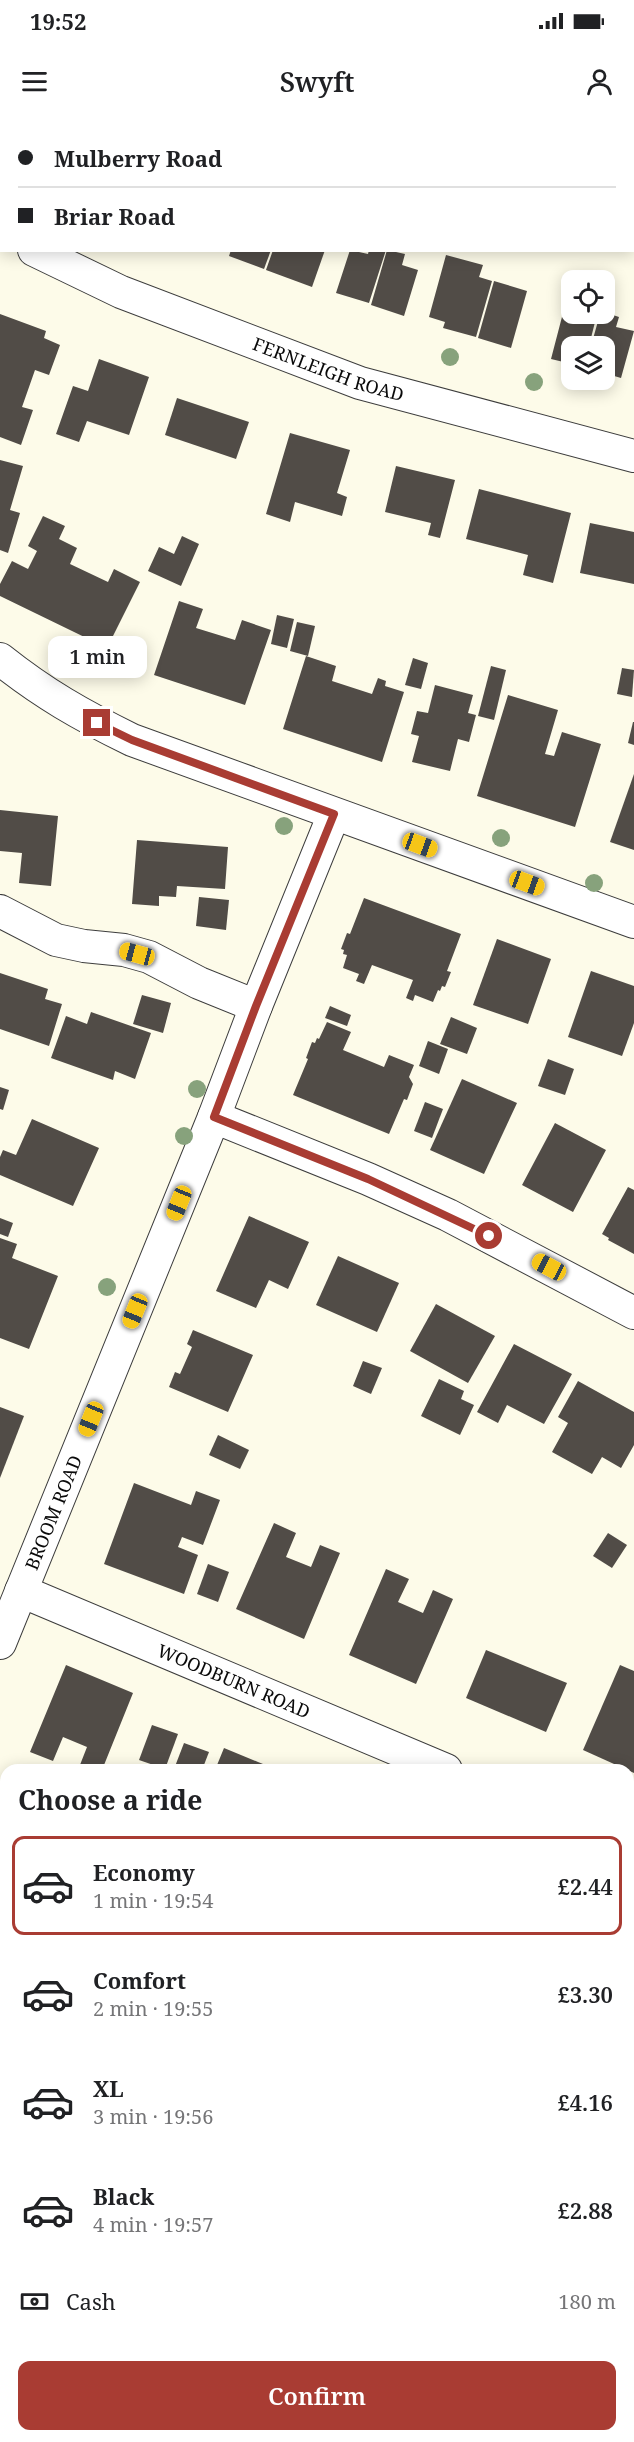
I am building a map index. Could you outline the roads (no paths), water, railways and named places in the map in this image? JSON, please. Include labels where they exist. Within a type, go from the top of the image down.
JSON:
[{"type":"street","name":"FERNLEIGH ROAD","points":[[38,252],[122,292],[360,383],[634,456]]},
{"type":"street","points":[[1,662],[38,689],[80,715],[132,740],[634,922]]},
{"type":"street","name":"BROOM ROAD","points":[[0,1643],[214,1117],[256,1006],[334,814]]},
{"type":"street","points":[[0,911],[56,940],[84,946],[124,950],[149,957],[199,983],[256,1006]]},
{"type":"street","points":[[214,1117],[368,1179],[438,1211],[634,1313]]},
{"type":"street","name":"WOODBURN ROAD","points":[[21,1591],[432,1764]]}]
